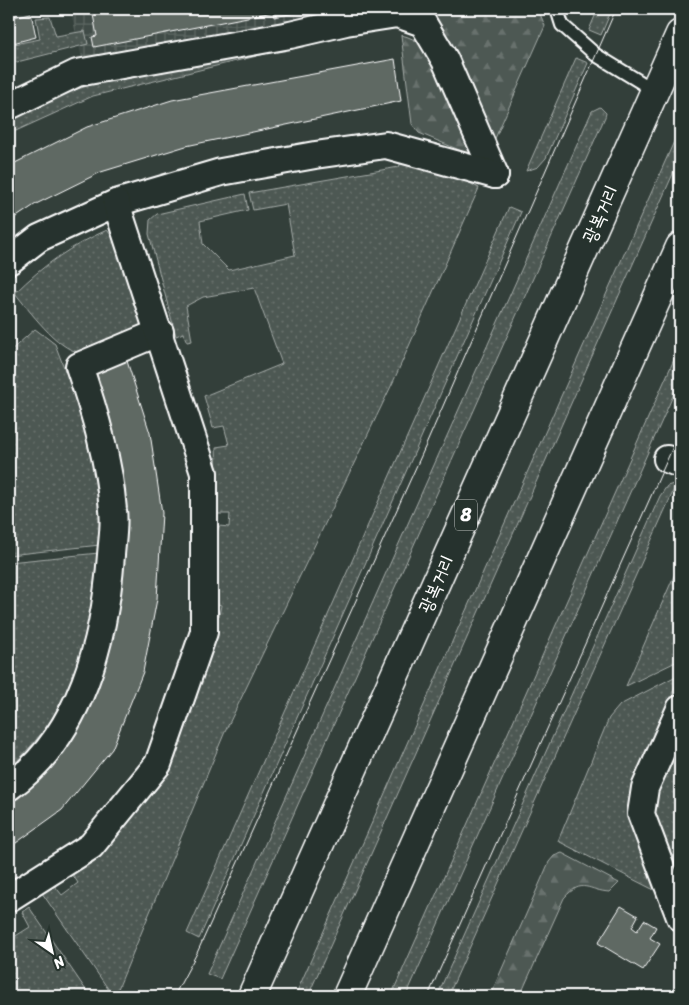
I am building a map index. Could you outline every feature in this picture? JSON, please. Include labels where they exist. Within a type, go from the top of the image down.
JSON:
[{"type":"highway","name":"광복거리","points":[[252,996],[680,34]]},
{"type":"highway","points":[[347,996],[680,246]]},
{"type":"street","points":[[9,106],[77,73],[397,14],[423,23],[445,60],[495,174],[386,145],[315,155],[221,172],[116,204],[39,238],[9,261]]},
{"type":"street","points":[[9,898],[92,846],[158,764],[204,632],[204,473],[160,332],[116,204]]},
{"type":"street","points":[[9,787],[28,774],[69,720],[94,656],[108,590],[114,511],[97,419],[79,366],[160,332]]},
{"type":"street","points":[[680,709],[645,788],[642,814],[680,917]]},
{"type":"lane","points":[[557,9],[562,25],[596,55],[655,91]]},
{"type":"shaded area","points":[[70,9],[365,9],[82,58]]},
{"type":"green space","points":[[433,9],[538,9],[545,26],[493,143]]},
{"type":"green space","points":[[598,9],[612,9],[601,35],[589,30]]},
{"type":"green space","points":[[50,17],[56,36],[85,31],[88,44],[9,64],[9,45],[40,39],[36,18]]},
{"type":"green space","points":[[401,35],[421,45],[428,53],[438,72],[449,104],[483,160],[419,133],[412,124]]},
{"type":"green space","points":[[310,43],[93,96],[9,134],[9,120],[68,92],[100,82]]},
{"type":"green space","points":[[576,58],[588,63],[546,158],[538,167],[526,171]]},
{"type":"green space","points":[[600,107],[606,113],[605,117],[220,979],[207,974],[592,111]]},
{"type":"green space","points":[[680,128],[680,158],[308,996],[295,996]]},
{"type":"green space","points":[[402,160],[458,177],[479,188],[394,380],[224,734],[115,996],[113,996],[42,893],[54,885],[62,895],[78,883],[71,872],[114,833],[211,616],[219,616],[221,605],[212,601],[219,526],[229,527],[230,514],[218,514],[216,447],[229,445],[224,426],[213,428],[204,396],[282,364],[254,288],[203,297],[186,306],[192,341],[187,342],[183,333],[176,336],[149,234],[150,220],[157,214],[245,194],[248,210],[200,221],[203,244],[229,270],[295,255],[286,204],[253,210],[249,193],[399,167]]},
{"type":"green space","points":[[509,207],[521,212],[199,939],[187,933]]},
{"type":"green space","points":[[107,230],[123,250],[146,322],[95,349],[79,352],[71,350],[53,337],[15,293],[58,257]]},
{"type":"green space","points":[[35,329],[55,344],[79,407],[100,496],[100,545],[9,555],[9,352]]},
{"type":"green space","points":[[680,346],[680,380],[406,996],[391,996]]},
{"type":"green space","points":[[677,483],[448,996],[437,996],[660,496],[667,486]]},
{"type":"green space","points":[[99,553],[94,610],[83,654],[74,676],[65,696],[40,735],[9,768],[9,562]]},
{"type":"green space","points":[[680,562],[680,660],[626,686]]},
{"type":"green space","points":[[680,674],[638,781],[658,892],[558,841],[609,718],[620,705]]},
{"type":"green space","points":[[680,747],[680,884],[654,809],[656,796]]},
{"type":"green space","points":[[562,853],[619,883],[610,892],[586,887],[576,888],[564,898],[520,996],[490,996],[549,862],[554,856]]},
{"type":"green space","points":[[29,907],[90,996],[9,996],[9,929],[14,937],[30,927],[22,912]]},
{"type":"building","points":[[92,9],[316,9],[274,17],[273,12],[94,47],[92,37],[97,36]]},
{"type":"building","points":[[31,13],[36,37],[13,43],[9,18]]},
{"type":"building","points":[[395,59],[401,101],[186,146],[101,172],[36,204],[9,222],[9,166],[87,127],[172,100]]},
{"type":"building","points":[[126,358],[150,433],[162,513],[157,599],[143,672],[112,749],[62,810],[9,848],[9,797],[36,778],[118,589],[90,373]]},
{"type":"building","points":[[621,906],[638,916],[632,927],[637,931],[644,920],[656,927],[650,938],[660,944],[643,970],[598,943]]},
{"type":"tram line","points":[[174,996],[197,953],[426,445],[616,9]]},
{"type":"tram line","points":[[428,996],[680,431]]}]
